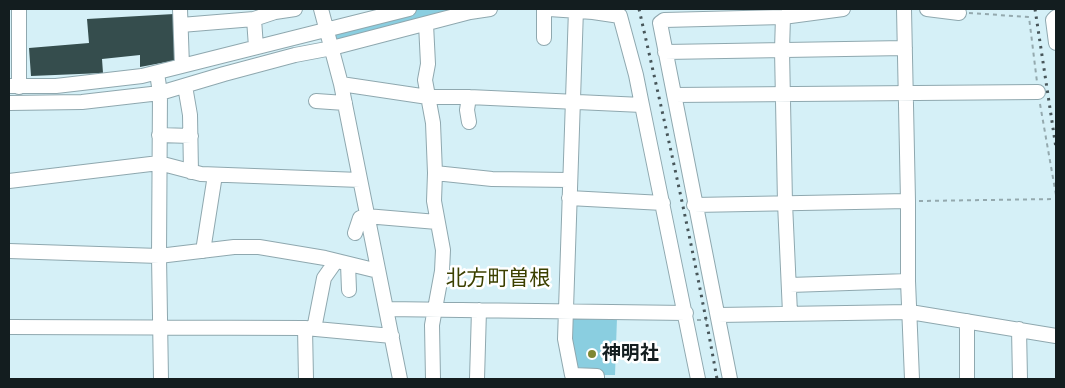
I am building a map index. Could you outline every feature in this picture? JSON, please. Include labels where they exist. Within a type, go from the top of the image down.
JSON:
[{"type":"street","points":[[19,9],[14,33],[14,87],[99,82],[157,73],[256,46],[409,9]]},
{"type":"street","points":[[180,9],[182,66]]},
{"type":"street","points":[[181,25],[254,20],[275,12],[295,9]]},
{"type":"street","points":[[321,9],[341,84],[400,379]]},
{"type":"street","points":[[9,103],[82,102],[160,93],[295,55],[332,48],[470,12],[490,9]]},
{"type":"street","points":[[544,9],[544,38]]},
{"type":"street","points":[[549,9],[576,10],[620,16],[636,75],[664,204],[698,379]]},
{"type":"street","points":[[730,379],[694,205],[660,23],[664,20],[783,17],[843,9]]},
{"type":"street","points":[[904,9],[908,281],[912,379]]},
{"type":"street","points":[[927,9],[959,13]]},
{"type":"street","points":[[576,10],[565,339],[566,354],[572,375],[597,376],[597,379]]},
{"type":"street","points":[[783,17],[785,203],[790,313]]},
{"type":"street","points":[[1056,17],[1053,20],[1056,42]]},
{"type":"street","points":[[254,20],[256,46]]},
{"type":"street","points":[[426,24],[428,64],[425,80],[433,123],[434,201],[443,250],[442,271],[432,325],[433,379]]},
{"type":"street","points":[[665,52],[906,48]]},
{"type":"street","points":[[157,73],[160,93],[159,328],[161,379]]},
{"type":"street","points":[[341,84],[428,97],[469,97],[642,105]]},
{"type":"street","points":[[185,86],[190,115],[191,172]]},
{"type":"street","points":[[674,95],[1038,92]]},
{"type":"street","points":[[469,97],[468,110],[470,122]]},
{"type":"street","points":[[316,101],[345,103]]},
{"type":"street","points":[[159,135],[190,136]]},
{"type":"street","points":[[9,181],[159,163],[191,172],[215,175],[360,180]]},
{"type":"street","points":[[435,173],[492,179],[569,180]]},
{"type":"street","points":[[203,252],[215,175]]},
{"type":"street","points":[[569,198],[664,204]]},
{"type":"street","points":[[694,205],[908,201]]},
{"type":"street","points":[[355,233],[360,218],[366,216],[437,222]]},
{"type":"street","points":[[9,251],[159,256],[259,247],[342,262],[378,271]]},
{"type":"street","points":[[342,262],[349,290]]},
{"type":"street","points":[[306,379],[309,328],[324,278],[342,262]]},
{"type":"street","points":[[790,286],[908,281]]},
{"type":"street","points":[[386,309],[566,311],[686,317]]},
{"type":"street","points":[[477,379],[479,310]]},
{"type":"street","points":[[718,317],[790,313],[910,312],[1056,336]]},
{"type":"street","points":[[967,321],[967,379]]},
{"type":"street","points":[[9,327],[309,328],[392,336]]},
{"type":"street","points":[[1019,329],[1020,379]]},
{"type":"path","points":[[908,201],[1056,199]]},
{"type":"path","points":[[686,317],[718,317]]},
{"type":"shaded area","points":[[410,9],[490,9],[332,48],[327,29]]},
{"type":"shaded area","points":[[564,316],[617,318],[615,375],[572,375]]},
{"type":"building","points":[[174,14],[177,60],[140,67],[140,55],[102,59],[103,73],[31,76],[29,48],[89,43],[87,19]]},
{"type":"railway","points":[[639,9],[690,240],[717,379]]},
{"type":"railway","points":[[1035,9],[1056,148]]},
{"type":"place","name":"神明社","points":[[592,354]]},
{"type":"district","name":"北方町曽根","points":[[498,279]]}]
